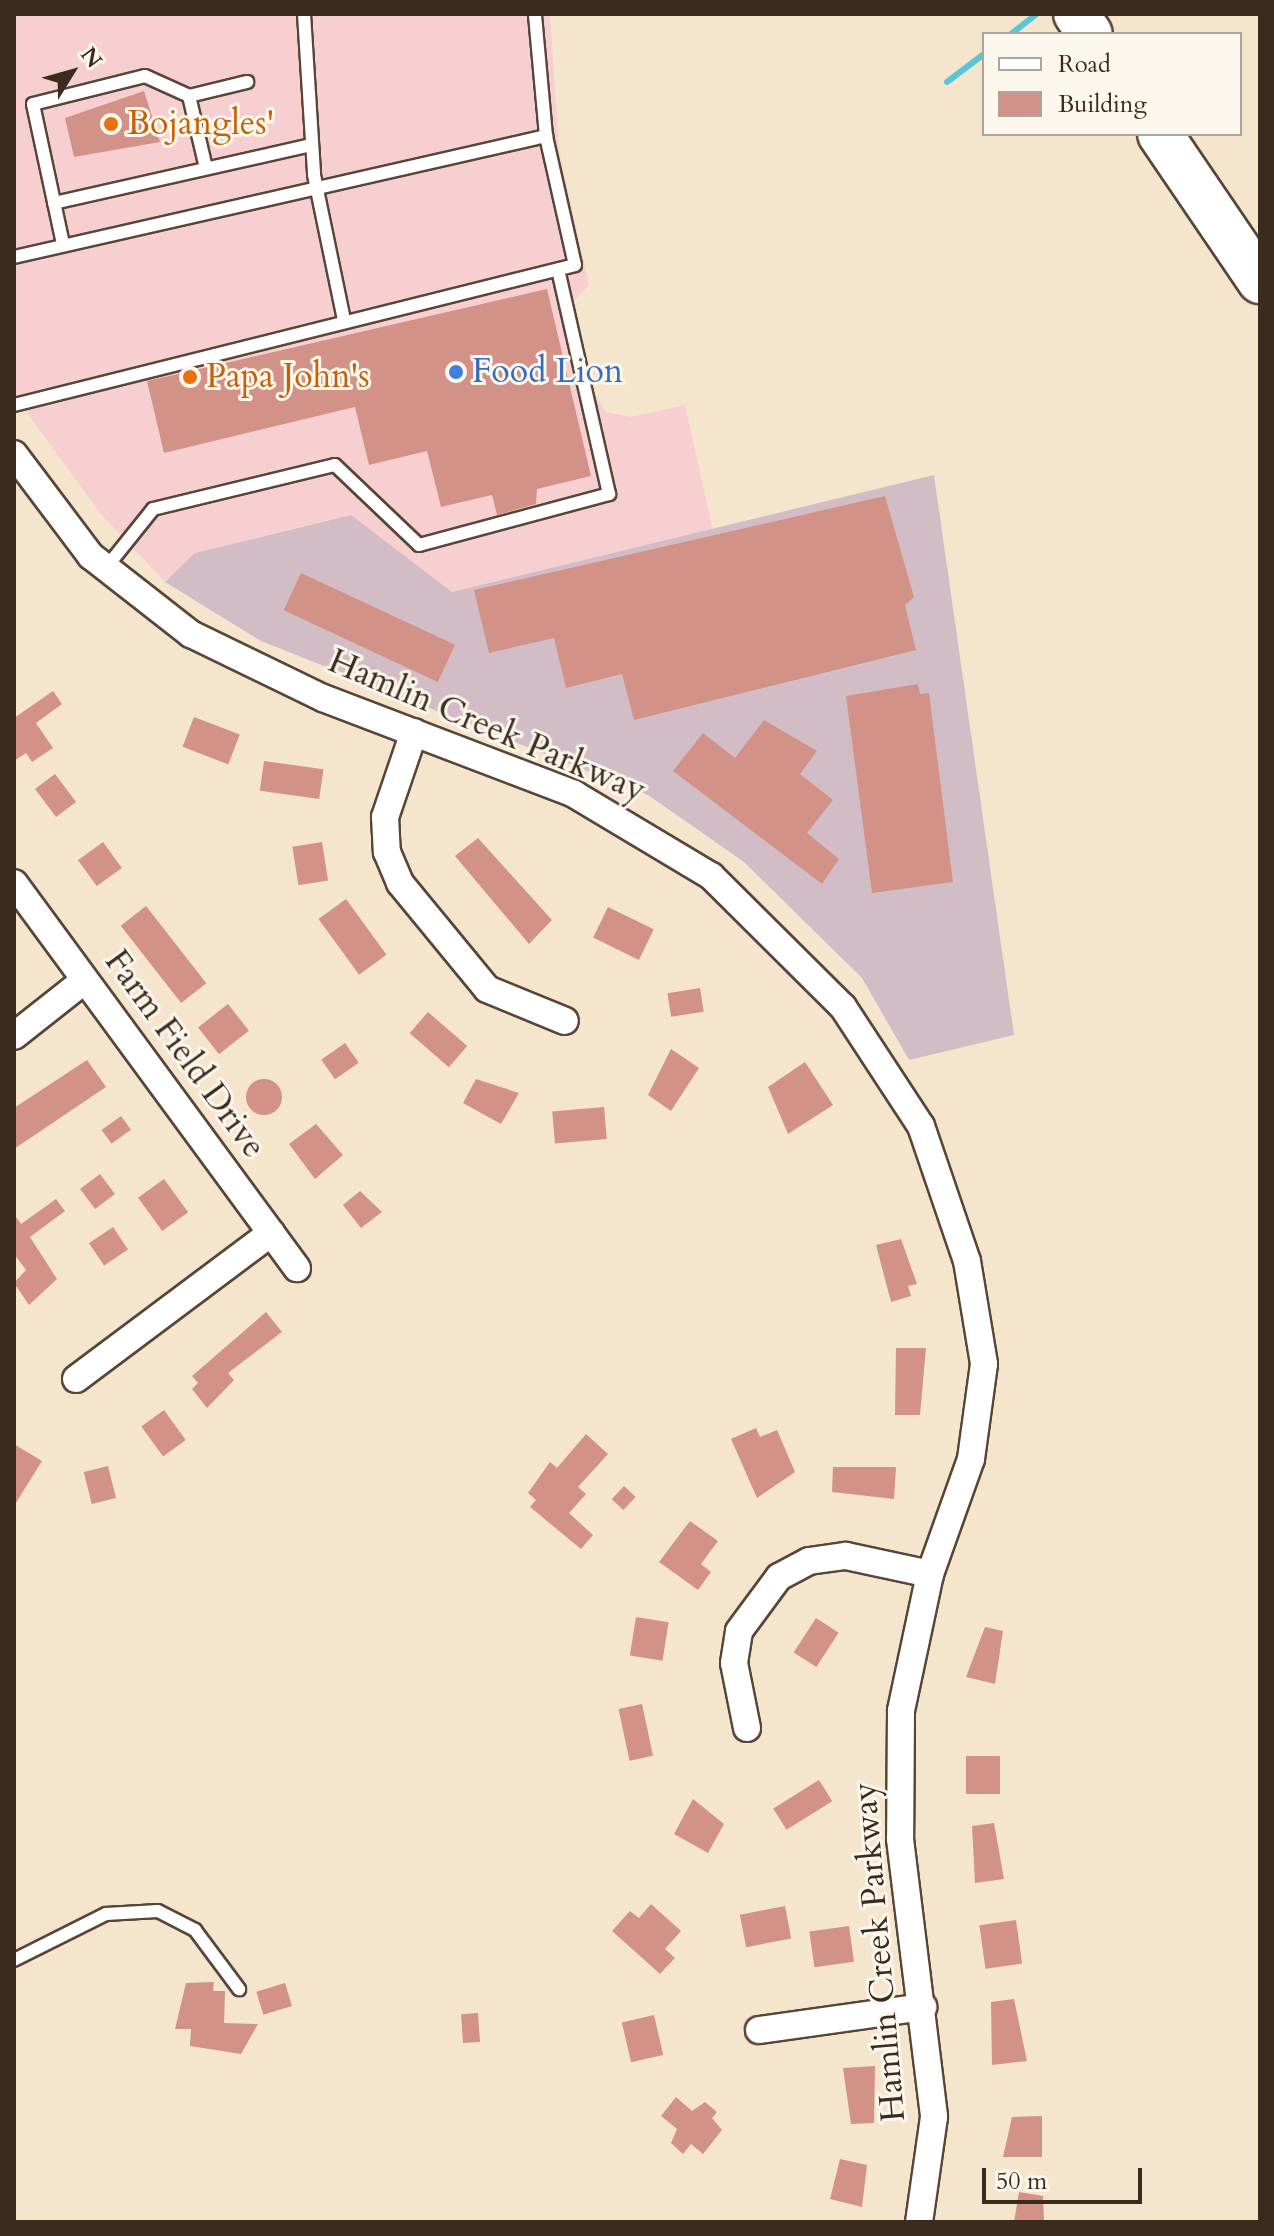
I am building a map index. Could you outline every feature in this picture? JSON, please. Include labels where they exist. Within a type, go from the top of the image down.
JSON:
[{"type":"highway","points":[[1076,14],[1089,32]]},
{"type":"highway","points":[[1161,136],[1260,281]]},
{"type":"street","name":"Hamlin Creek Parkway","points":[[14,454],[105,569],[203,641],[414,732],[574,794],[655,837],[750,909],[882,1058],[949,1198],[984,1364],[971,1459],[930,1574],[908,1655],[897,1775],[934,2117],[919,2222]]},
{"type":"street","points":[[414,732],[385,817],[387,852],[400,883],[487,989],[565,1021]]},
{"type":"street","name":"Farm Field Drive","points":[[14,883],[297,1268]]},
{"type":"street","points":[[14,1036],[85,980]]},
{"type":"street","points":[[76,1379],[271,1233]]},
{"type":"street","points":[[747,1728],[734,1663],[739,1631],[779,1577],[809,1561],[846,1556],[930,1574]]},
{"type":"street","points":[[759,2030],[923,2007]]},
{"type":"lane","points":[[304,14],[311,145],[317,191],[344,320]]},
{"type":"lane","points":[[14,405],[344,320],[575,265],[546,136],[535,14]]},
{"type":"lane","points":[[63,244],[33,104],[145,76],[189,96],[247,82]]},
{"type":"lane","points":[[189,96],[206,168]]},
{"type":"lane","points":[[14,257],[317,191],[546,136]]},
{"type":"lane","points":[[54,203],[311,145]]},
{"type":"lane","points":[[105,569],[153,509],[335,465],[419,545],[609,494],[558,270]]},
{"type":"lane","points":[[14,1960],[106,1914],[158,1911],[195,1930],[239,1989]]},
{"type":"shaded area","points":[[14,14],[550,14],[559,150],[589,285],[572,303],[593,392],[606,412],[631,417],[685,405],[713,530],[452,592],[350,515],[196,553],[165,582],[100,513],[14,395]]},
{"type":"shaded area","points":[[934,475],[1014,1035],[909,1060],[862,978],[744,862],[648,795],[261,641],[165,582],[195,553],[351,515],[452,592]]},
{"type":"building","name":"Bojangles'","points":[[144,91],[160,142],[74,157],[65,118]]},
{"type":"building","name":"Food Lion","points":[[547,289],[591,476],[537,489],[536,504],[497,515],[492,495],[441,507],[427,451],[369,465],[355,407],[164,453],[147,381]]},
{"type":"building","points":[[885,496],[914,597],[905,605],[916,650],[634,720],[622,674],[566,688],[554,638],[489,653],[474,590]]},
{"type":"building","points":[[301,573],[455,645],[438,682],[284,610]]},
{"type":"building","points":[[918,684],[920,694],[929,693],[953,882],[872,893],[846,696]]},
{"type":"building","points":[[53,691],[62,704],[36,723],[53,748],[32,762],[26,753],[14,761],[14,718]]},
{"type":"building","points":[[194,717],[240,735],[228,764],[183,747]]},
{"type":"building","points":[[764,720],[817,751],[800,774],[833,800],[807,833],[839,859],[822,884],[673,771],[703,733],[735,758]]},
{"type":"building","points":[[264,761],[323,769],[319,799],[260,791]]},
{"type":"building","points":[[55,774],[76,802],[56,817],[35,789]]},
{"type":"building","points":[[478,838],[552,920],[529,944],[455,856]]},
{"type":"building","points":[[103,842],[122,868],[97,886],[78,860]]},
{"type":"building","points":[[322,842],[328,881],[298,885],[292,847]]},
{"type":"building","points":[[346,899],[387,955],[359,975],[318,919]]},
{"type":"building","points":[[146,906],[206,983],[181,1003],[121,926]]},
{"type":"building","points":[[608,907],[654,929],[639,960],[593,938]]},
{"type":"building","points":[[700,988],[704,1012],[671,1017],[667,993]]},
{"type":"building","points":[[228,1004],[249,1031],[219,1054],[198,1027]]},
{"type":"building","points":[[428,1012],[467,1046],[449,1067],[410,1033]]},
{"type":"building","points":[[345,1043],[359,1063],[335,1079],[321,1060]]},
{"type":"building","points":[[671,1049],[699,1068],[671,1111],[648,1095]]},
{"type":"building","points":[[87,1060],[106,1087],[14,1149],[14,1108]]},
{"type":"building","points":[[805,1062],[833,1105],[788,1134],[768,1087]]},
{"type":"building","points":[[264,1079],[277,1084],[282,1097],[277,1110],[264,1115],[251,1110],[246,1097],[251,1084]]},
{"type":"building","points":[[476,1079],[519,1093],[501,1124],[463,1103]]},
{"type":"building","points":[[604,1107],[607,1139],[555,1143],[552,1112]]},
{"type":"building","points":[[121,1116],[131,1130],[112,1144],[102,1130]]},
{"type":"building","points":[[316,1124],[343,1155],[315,1179],[289,1144]]},
{"type":"building","points":[[100,1174],[115,1194],[95,1209],[80,1189]]},
{"type":"building","points":[[164,1179],[188,1212],[162,1231],[138,1198]]},
{"type":"building","points":[[360,1191],[382,1212],[361,1228],[343,1205]]},
{"type":"building","points":[[56,1199],[65,1211],[30,1237],[57,1279],[29,1305],[14,1283],[26,1270],[14,1254],[14,1214],[21,1224]]},
{"type":"building","points":[[113,1227],[128,1249],[104,1266],[89,1243]]},
{"type":"building","points":[[901,1239],[917,1284],[908,1286],[911,1296],[891,1302],[876,1245]]},
{"type":"building","points":[[266,1312],[282,1332],[228,1373],[234,1380],[207,1408],[192,1389],[198,1383],[192,1376]]},
{"type":"building","points":[[896,1348],[926,1348],[920,1415],[895,1415]]},
{"type":"building","points":[[164,1410],[186,1440],[163,1456],[141,1426]]},
{"type":"building","points":[[756,1428],[760,1437],[777,1430],[795,1472],[757,1498],[731,1439]]},
{"type":"building","points":[[586,1434],[608,1454],[578,1487],[586,1494],[569,1513],[593,1535],[581,1549],[530,1507],[536,1500],[528,1493],[550,1462],[557,1468]]},
{"type":"building","points":[[14,1444],[42,1461],[14,1506]]},
{"type":"building","points":[[108,1466],[116,1498],[92,1504],[84,1472]]},
{"type":"building","points":[[833,1467],[896,1467],[894,1499],[832,1492]]},
{"type":"building","points":[[624,1486],[636,1497],[623,1510],[612,1499]]},
{"type":"building","points":[[690,1521],[718,1541],[701,1564],[711,1572],[698,1590],[659,1562]]},
{"type":"building","points":[[636,1617],[669,1622],[662,1661],[630,1656]]},
{"type":"building","points":[[816,1618],[839,1633],[816,1667],[794,1652]]},
{"type":"building","points":[[985,1627],[1003,1631],[995,1684],[966,1677]]},
{"type":"building","points":[[642,1704],[653,1756],[630,1761],[619,1709]]},
{"type":"building","points":[[966,1756],[1000,1756],[1000,1794],[966,1794]]},
{"type":"building","points":[[819,1780],[832,1801],[786,1830],[773,1809]]},
{"type":"building","points":[[693,1799],[724,1824],[708,1853],[674,1834]]},
{"type":"building","points":[[994,1823],[1004,1879],[975,1883],[972,1826]]},
{"type":"building","points":[[651,1904],[681,1931],[665,1949],[675,1958],[660,1974],[612,1931],[630,1911],[639,1918]]},
{"type":"building","points":[[785,1906],[791,1938],[746,1947],[740,1915]]},
{"type":"building","points":[[1016,1920],[1022,1964],[985,1969],[979,1925]]},
{"type":"building","points":[[849,1926],[854,1962],[814,1967],[809,1932]]},
{"type":"building","points":[[214,1982],[213,1991],[225,1991],[224,2023],[258,2024],[241,2054],[190,2046],[191,2029],[175,2029],[186,1983]]},
{"type":"building","points":[[285,1983],[292,2006],[263,2015],[256,1992]]},
{"type":"building","points":[[1014,1999],[1027,2061],[992,2065],[991,2002]]},
{"type":"building","points":[[478,2013],[480,2042],[463,2043],[461,2014]]},
{"type":"building","points":[[654,2015],[663,2055],[631,2062],[622,2022]]},
{"type":"building","points":[[875,2066],[874,2123],[851,2124],[843,2068]]},
{"type":"building","points":[[676,2097],[692,2111],[705,2102],[717,2112],[712,2118],[722,2130],[703,2154],[691,2144],[683,2154],[671,2143],[677,2129],[661,2116]]},
{"type":"building","points":[[1042,2116],[1042,2157],[1003,2157],[1012,2117]]},
{"type":"building","points":[[840,2159],[867,2165],[862,2207],[830,2199]]},
{"type":"building","points":[[1019,2192],[1043,2196],[1044,2222],[1014,2222]]},
{"type":"waterway","points":[[1014,32],[1037,14]]},
{"type":"waterway","points":[[947,82],[982,56]]},
{"type":"place","name":"Bojangles'","points":[[111,124]]},
{"type":"place","name":"Food Lion","points":[[456,372]]},
{"type":"place","name":"Papa John's","points":[[190,377]]}]
